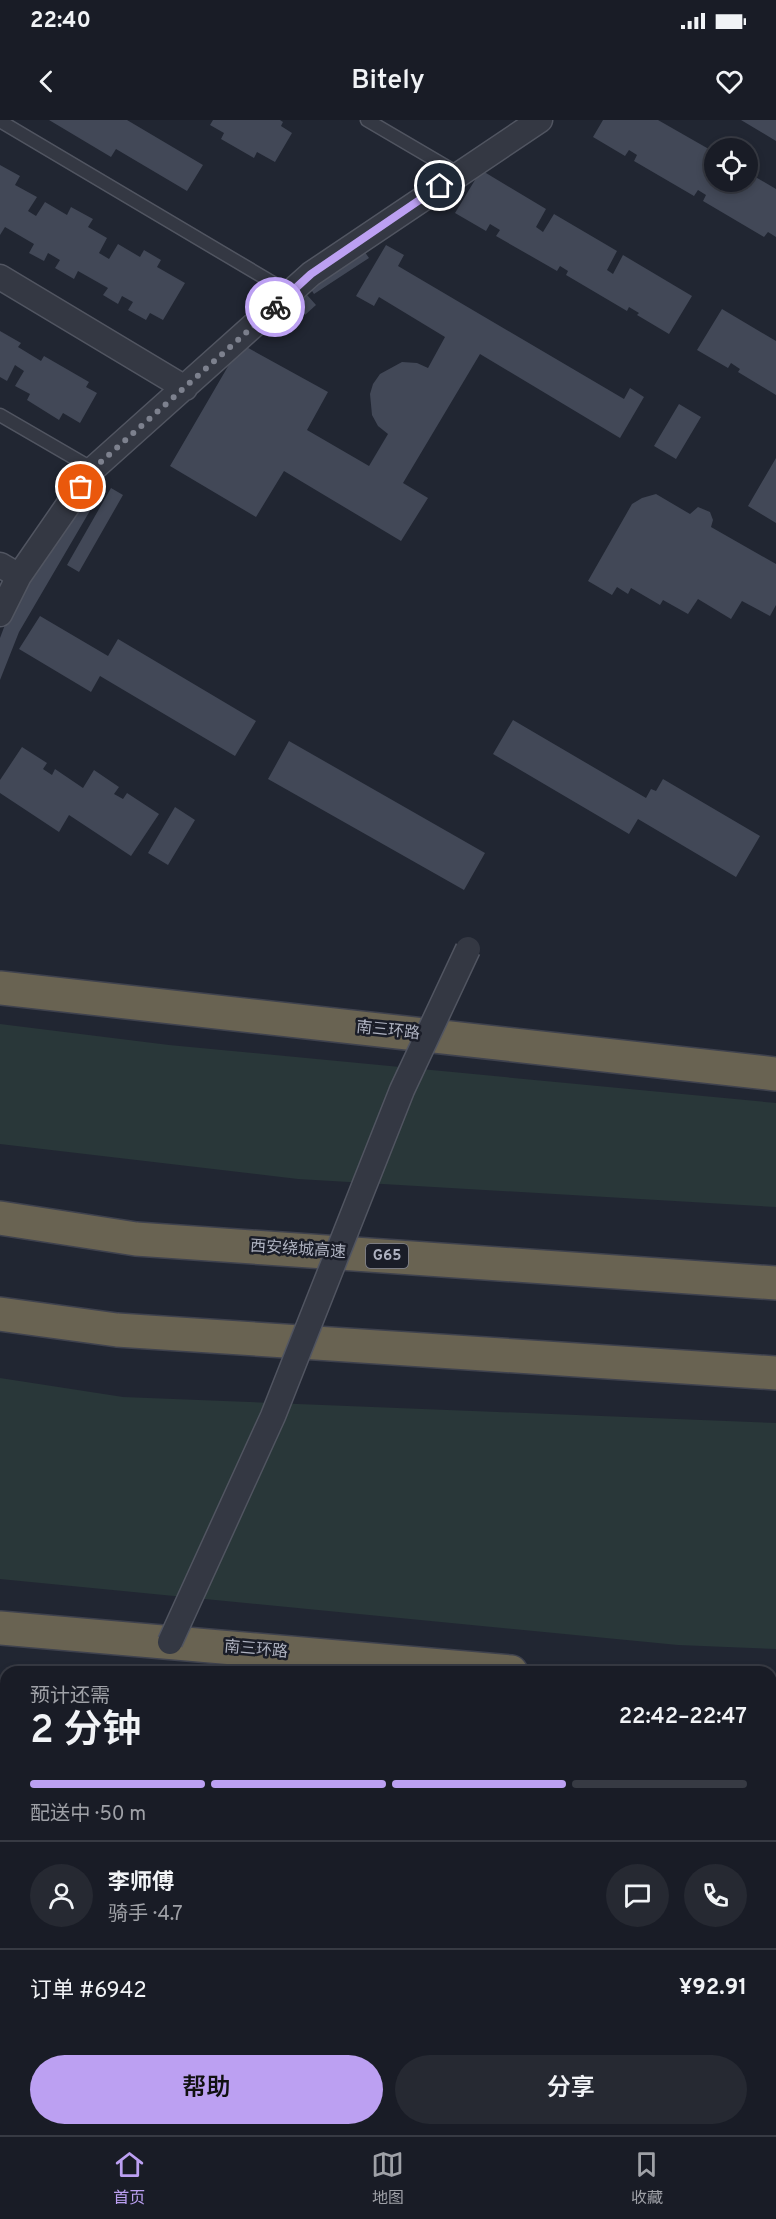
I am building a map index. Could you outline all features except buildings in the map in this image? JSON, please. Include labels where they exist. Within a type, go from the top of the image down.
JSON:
[{"type":"highway","name":"南三环路","points":[[0,988],[776,1074]]},
{"type":"highway","name":"西安绕城高速","points":[[0,1218],[136,1239],[776,1283]]},
{"type":"highway","points":[[0,1314],[117,1330],[776,1373]]},
{"type":"highway","name":"南三环路","points":[[0,1628],[443,1666]]},
{"type":"street","points":[[0,614],[9,570],[93,469],[311,274],[540,120]]},
{"type":"street","points":[[0,278],[184,388]]},
{"type":"street","points":[[170,1642],[273,1416],[402,1090],[468,949]]},
{"type":"lane","points":[[367,120],[459,174]]},
{"type":"lane","points":[[0,121],[290,293]]},
{"type":"lane","points":[[0,416],[93,469]]},
{"type":"shaded area","points":[[0,1024],[169,1045],[776,1103],[776,1207],[298,1179],[0,1144]]},
{"type":"shaded area","points":[[0,1378],[123,1397],[776,1423],[776,1649],[678,1645],[0,1579]]},
{"type":"way so far","points":[[81,487],[93,469],[275,307]]},
{"type":"route","points":[[275,307],[311,274],[440,186]]}]
